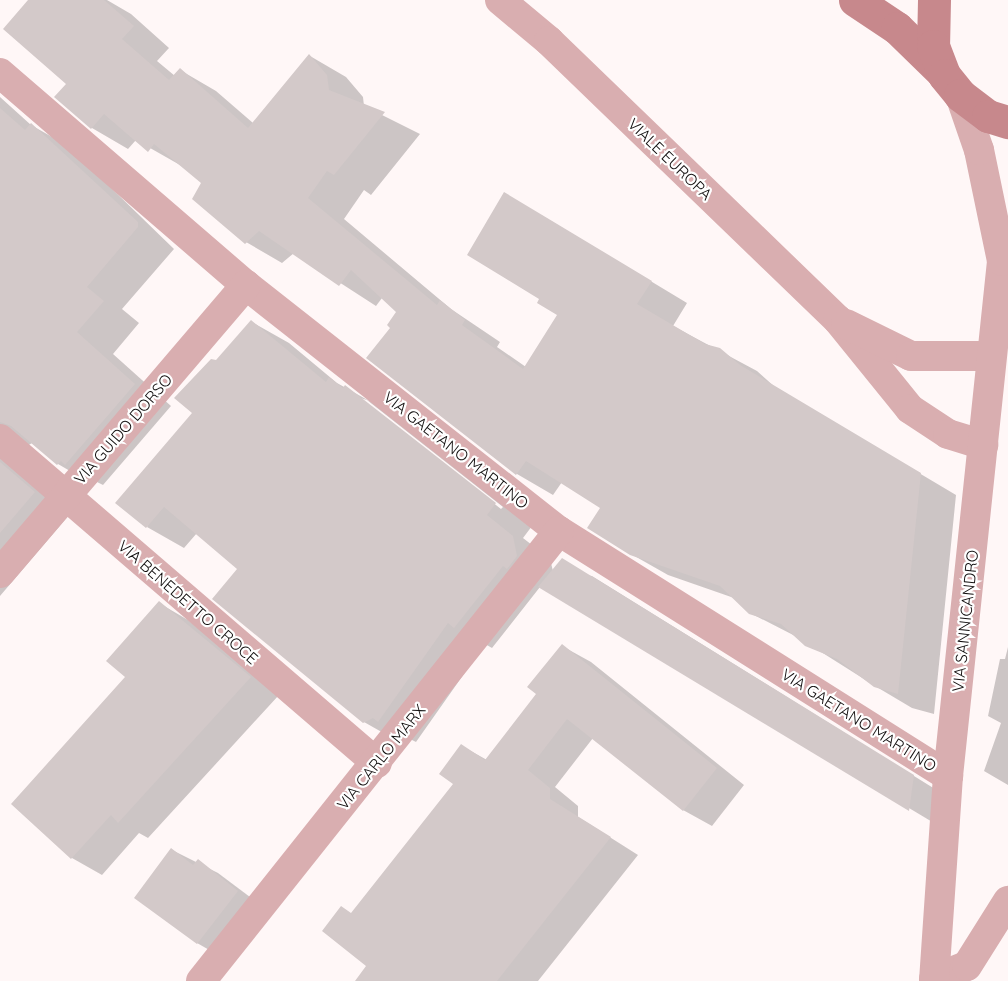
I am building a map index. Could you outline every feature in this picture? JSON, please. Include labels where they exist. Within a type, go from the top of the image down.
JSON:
[{"type":"main road","points":[[855,0],[897,28],[952,85],[988,116],[1008,122]]},
{"type":"main road","points":[[934,0],[933,46],[952,85]]},
{"type":"street","name":"VIALE EUROPA","points":[[500,0],[549,41],[838,320],[910,409],[948,434],[983,445]]},
{"type":"street","name":"VIA GAETANO MARTINO","points":[[0,73],[246,285],[560,531],[948,776]]},
{"type":"street","name":"VIA SANNICANDRO","points":[[934,980],[948,776],[983,445],[990,356],[1005,255],[979,150],[952,85]]},
{"type":"street","name":"VIA GUIDO DORSO","points":[[0,573],[246,285]]},
{"type":"street","name":"VIALE EUROPA","points":[[838,320],[911,356],[990,356]]},
{"type":"street","name":"VIA BENEDETTO CROCE","points":[[0,439],[377,764]]},
{"type":"street","name":"VIA CARLO MARX","points":[[201,981],[377,764],[560,531]]},
{"type":"street","points":[[934,980],[967,966],[1008,901]]},
{"type":"building","points":[[28,0],[104,0],[134,26],[122,39],[169,80],[180,68],[248,128],[309,54],[327,75],[329,90],[385,112],[334,175],[327,171],[308,198],[437,305],[440,300],[465,320],[462,325],[523,369],[557,315],[537,303],[539,299],[467,255],[504,192],[652,281],[637,304],[705,344],[720,348],[740,365],[921,473],[898,694],[874,687],[837,659],[805,646],[781,624],[749,614],[720,586],[630,555],[587,528],[600,508],[526,461],[516,475],[366,358],[390,328],[387,325],[396,312],[351,270],[339,286],[259,231],[245,244],[192,199],[201,183],[154,144],[148,152],[104,114],[91,129],[54,97],[66,84],[3,29]]},
{"type":"building","points":[[0,108],[25,130],[31,123],[138,222],[138,227],[87,287],[104,301],[77,332],[135,384],[65,465],[61,461],[57,465],[11,426],[0,422]]},
{"type":"building","points":[[251,320],[326,382],[329,377],[343,388],[345,385],[496,503],[487,515],[513,536],[517,556],[507,569],[503,566],[454,628],[448,623],[378,722],[373,718],[363,723],[212,599],[237,569],[164,507],[146,528],[115,503],[192,413],[174,398],[211,359],[216,360]]},
{"type":"building","points":[[0,462],[35,492],[0,533]]},
{"type":"building","points":[[562,558],[914,775],[909,811],[538,587]]},
{"type":"building","points":[[159,601],[251,677],[118,823],[111,815],[71,859],[11,804],[125,677],[106,661]]},
{"type":"building","points":[[562,644],[717,768],[683,811],[567,719],[528,770],[550,788],[550,799],[611,837],[497,981],[355,981],[366,966],[322,931],[341,906],[351,913],[453,784],[439,774],[461,744],[485,760],[536,694],[527,687]]},
{"type":"building","points":[[171,848],[193,865],[198,859],[238,891],[197,944],[134,898]]}]
